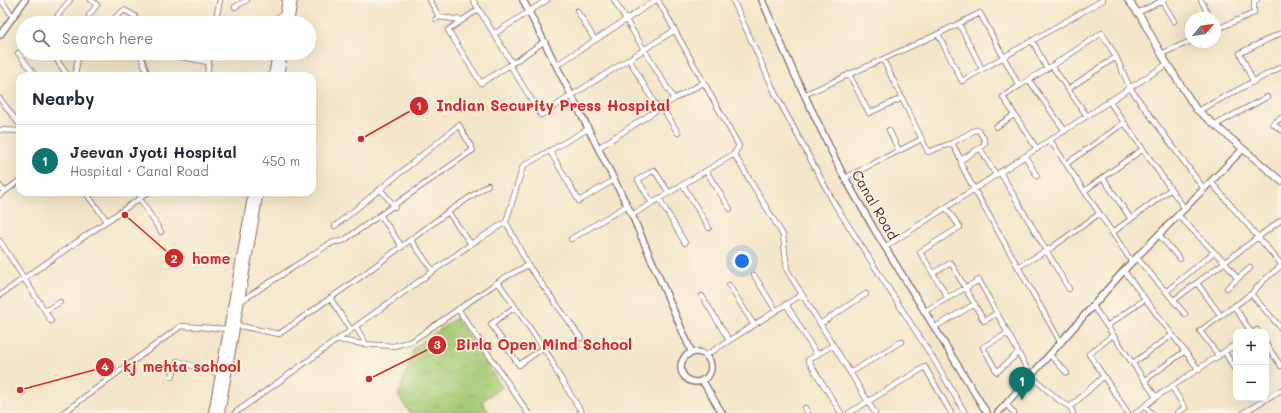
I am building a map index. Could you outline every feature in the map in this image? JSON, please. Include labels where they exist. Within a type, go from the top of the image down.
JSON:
[{"type":"highway","points":[[284,16],[287,0]]},
{"type":"highway","points":[[290,16],[293,0]]},
{"type":"highway","points":[[274,72],[276,60]]},
{"type":"highway","points":[[280,72],[282,60]]},
{"type":"highway","points":[[220,413],[252,196]]},
{"type":"highway","points":[[214,413],[220,374],[239,302],[258,196]]},
{"type":"main road","points":[[1128,0],[1137,12],[1167,64],[1198,111],[1281,181]]},
{"type":"street","points":[[2,0],[13,17]]},
{"type":"street","points":[[0,35],[24,0]]},
{"type":"street","points":[[58,16],[70,0]]},
{"type":"street","points":[[89,15],[97,5],[91,0]]},
{"type":"street","points":[[235,7],[247,0]]},
{"type":"street","points":[[430,0],[438,18],[462,20]]},
{"type":"street","points":[[473,0],[541,115],[675,30]]},
{"type":"street","points":[[523,0],[628,205],[692,353]]},
{"type":"street","points":[[494,34],[547,0]]},
{"type":"street","points":[[614,0],[674,99]]},
{"type":"street","points":[[557,64],[657,0],[739,146],[734,154],[632,215]]},
{"type":"street","points":[[733,0],[776,95],[834,203],[936,363],[965,413]]},
{"type":"street","name":"Canal Road","points":[[762,0],[804,95],[845,178],[885,247],[986,413]]},
{"type":"street","points":[[938,34],[962,81],[1003,56],[1103,0]]},
{"type":"street","points":[[1137,12],[1162,0],[1174,21]]},
{"type":"street","points":[[1201,0],[1207,12]]},
{"type":"street","points":[[1221,27],[1254,13],[1254,1],[1257,0]]},
{"type":"street","points":[[217,16],[219,1]]},
{"type":"street","points":[[479,9],[448,30],[481,83],[545,41]]},
{"type":"street","points":[[117,16],[124,10],[135,16]]},
{"type":"street","points":[[577,11],[595,40]]},
{"type":"street","points":[[280,16],[285,13]]},
{"type":"street","points":[[804,95],[938,34],[980,13],[1019,86]]},
{"type":"street","points":[[959,24],[982,69]]},
{"type":"street","points":[[1036,149],[1003,97],[1102,33],[1116,57],[1130,88],[1204,189]]},
{"type":"street","points":[[1254,81],[1240,53],[1281,33]]},
{"type":"street","points":[[1032,40],[1047,69]]},
{"type":"street","points":[[1161,54],[1185,44]]},
{"type":"street","points":[[1068,89],[1116,57]]},
{"type":"street","points":[[630,59],[660,108],[678,133]]},
{"type":"street","points":[[883,59],[928,152],[952,143],[975,130],[978,130],[984,137],[985,143],[961,160]]},
{"type":"street","points":[[23,60],[33,72]]},
{"type":"street","points":[[57,60],[65,72]]},
{"type":"street","points":[[76,72],[78,60]]},
{"type":"street","points":[[142,60],[147,72]]},
{"type":"street","points":[[197,60],[208,62],[207,72]]},
{"type":"street","points":[[885,247],[1167,64]]},
{"type":"street","points":[[1053,65],[1052,66],[1087,116]]},
{"type":"street","points":[[1198,111],[1281,67]]},
{"type":"street","points":[[850,74],[869,113],[902,98]]},
{"type":"street","points":[[1028,80],[1065,131]]},
{"type":"street","points":[[598,148],[674,99],[703,83]]},
{"type":"street","points":[[1215,125],[1267,97]]},
{"type":"street","points":[[0,99],[16,120]]},
{"type":"street","points":[[1109,102],[1185,208]]},
{"type":"street","points":[[996,127],[1014,115]]},
{"type":"street","points":[[1281,118],[1273,124],[1281,130]]},
{"type":"street","points":[[1066,164],[1124,123]]},
{"type":"street","points":[[239,302],[326,246],[334,242],[343,241],[381,216],[473,150],[459,125],[335,226]]},
{"type":"street","points":[[235,413],[339,340],[432,271],[506,222],[523,166],[588,128]]},
{"type":"street","points":[[1,131],[16,130]]},
{"type":"street","points":[[889,130],[899,150]]},
{"type":"street","points":[[845,178],[922,139]]},
{"type":"street","points":[[1050,140],[1132,262]]},
{"type":"street","points":[[952,143],[974,189],[1061,343]]},
{"type":"street","points":[[980,148],[998,174],[1069,289]]},
{"type":"street","points":[[1084,191],[1143,149]]},
{"type":"street","points":[[998,413],[1132,262],[1243,149]]},
{"type":"street","points":[[550,150],[579,201],[614,180]]},
{"type":"street","points":[[734,154],[783,235],[787,270],[875,413]]},
{"type":"street","points":[[1025,156],[1037,176]]},
{"type":"street","points":[[652,202],[638,180],[654,170],[669,193]]},
{"type":"street","points":[[706,171],[730,209]]},
{"type":"street","points":[[1103,178],[1131,219]]},
{"type":"street","points":[[1211,182],[1281,265],[1251,294],[1200,331],[1219,356]]},
{"type":"street","points":[[0,195],[16,183]]},
{"type":"street","points":[[63,413],[181,326],[232,327],[279,334],[402,247],[448,212],[488,185]]},
{"type":"street","points":[[683,185],[709,228]]},
{"type":"street","points":[[0,186],[4,192]]},
{"type":"street","points":[[380,189],[395,206]]},
{"type":"street","points":[[1112,233],[1171,190]]},
{"type":"street","points":[[88,196],[107,221]]},
{"type":"street","points":[[0,295],[144,196]]},
{"type":"street","points":[[659,198],[685,243]]},
{"type":"street","points":[[140,199],[161,232]]},
{"type":"street","points":[[571,239],[628,205]]},
{"type":"street","points":[[946,208],[960,227],[920,252],[948,298]]},
{"type":"street","points":[[448,212],[471,244]]},
{"type":"street","points":[[1018,267],[1046,251],[1099,214]]},
{"type":"street","points":[[1178,215],[1225,262],[1237,278]]},
{"type":"street","points":[[381,216],[402,247]]},
{"type":"street","points":[[1174,300],[1281,220]]},
{"type":"street","points":[[506,222],[528,265],[581,338]]},
{"type":"street","points":[[1159,235],[1180,259]]},
{"type":"street","points":[[411,240],[432,271]]},
{"type":"street","points":[[0,241],[50,321]]},
{"type":"street","points":[[1167,292],[1214,252]]},
{"type":"street","points":[[1137,258],[1185,314]]},
{"type":"street","points":[[933,273],[951,263],[984,321],[997,313]]},
{"type":"street","points":[[339,340],[394,346],[412,341],[498,282],[528,265]]},
{"type":"street","points":[[1227,288],[1250,268]]},
{"type":"street","points":[[1124,271],[1199,370]]},
{"type":"street","points":[[754,275],[776,311]]},
{"type":"street","points":[[925,311],[979,280],[1031,376],[1060,401],[1070,407],[1073,413]]},
{"type":"street","points":[[498,282],[552,359],[555,369],[582,413]]},
{"type":"street","points":[[1197,283],[1221,316]]},
{"type":"street","points":[[729,285],[754,325]]},
{"type":"street","points":[[820,324],[866,294]]},
{"type":"street","points":[[1251,294],[1281,328]]},
{"type":"street","points":[[705,356],[801,295]]},
{"type":"street","points":[[702,296],[729,340]]},
{"type":"street","points":[[330,298],[351,330]]},
{"type":"street","points":[[1107,326],[1145,299]]},
{"type":"street","points":[[45,311],[60,302]]},
{"type":"street","points":[[786,304],[817,355]]},
{"type":"street","points":[[935,327],[974,304]]},
{"type":"street","points":[[1094,306],[1156,397]]},
{"type":"street","points":[[1234,306],[1251,329]]},
{"type":"street","points":[[515,307],[491,324],[519,365],[543,348]]},
{"type":"street","points":[[458,309],[528,413]]},
{"type":"street","points":[[356,327],[366,344]]},
{"type":"street","points":[[1008,333],[984,347],[997,372],[1018,353]]},
{"type":"street","points":[[1114,335],[1089,354],[1128,413]]},
{"type":"street","points":[[1133,363],[1172,335]]},
{"type":"street","points":[[850,373],[902,341]]},
{"type":"street","points":[[833,345],[808,360],[841,413]]},
{"type":"street","points":[[1136,413],[1156,397],[1233,346]]},
{"type":"street","points":[[1269,348],[1281,366]]},
{"type":"street","points":[[1145,380],[1185,351]]},
{"type":"street","points":[[1225,352],[1233,367]]},
{"type":"street","points":[[692,353],[701,353],[710,364],[710,369],[706,378],[702,380],[689,380],[685,377],[681,370],[681,365],[684,358],[692,353]]},
{"type":"street","points":[[1050,355],[1067,373]]},
{"type":"street","points":[[172,377],[177,361],[220,374]]},
{"type":"street","points":[[849,413],[925,367],[951,413]]},
{"type":"street","points":[[1070,407],[1104,376]]},
{"type":"street","points":[[702,380],[722,413]]},
{"type":"street","points":[[1172,387],[1185,408],[1177,413]]},
{"type":"street","points":[[1243,413],[1281,390]]},
{"type":"street","points":[[1006,404],[1014,413]]},
{"type":"street","points":[[1145,406],[1151,413]]},
{"type":"street","points":[[805,408],[808,413]]},
{"type":"green space","points":[[456,318],[502,387],[482,401],[489,413],[410,413],[398,396],[414,348]]},
{"type":"place","name":"Indian Security Press Hospital","points":[[361,139]]},
{"type":"place","name":"home","points":[[125,215]]},
{"type":"place","name":"Birla Open Mind School","points":[[369,379]]},
{"type":"place","name":"kj mehta school","points":[[20,390]]},
{"type":"place","name":"Jeevan Jyoti Hospital","points":[[1022,400]]}]
